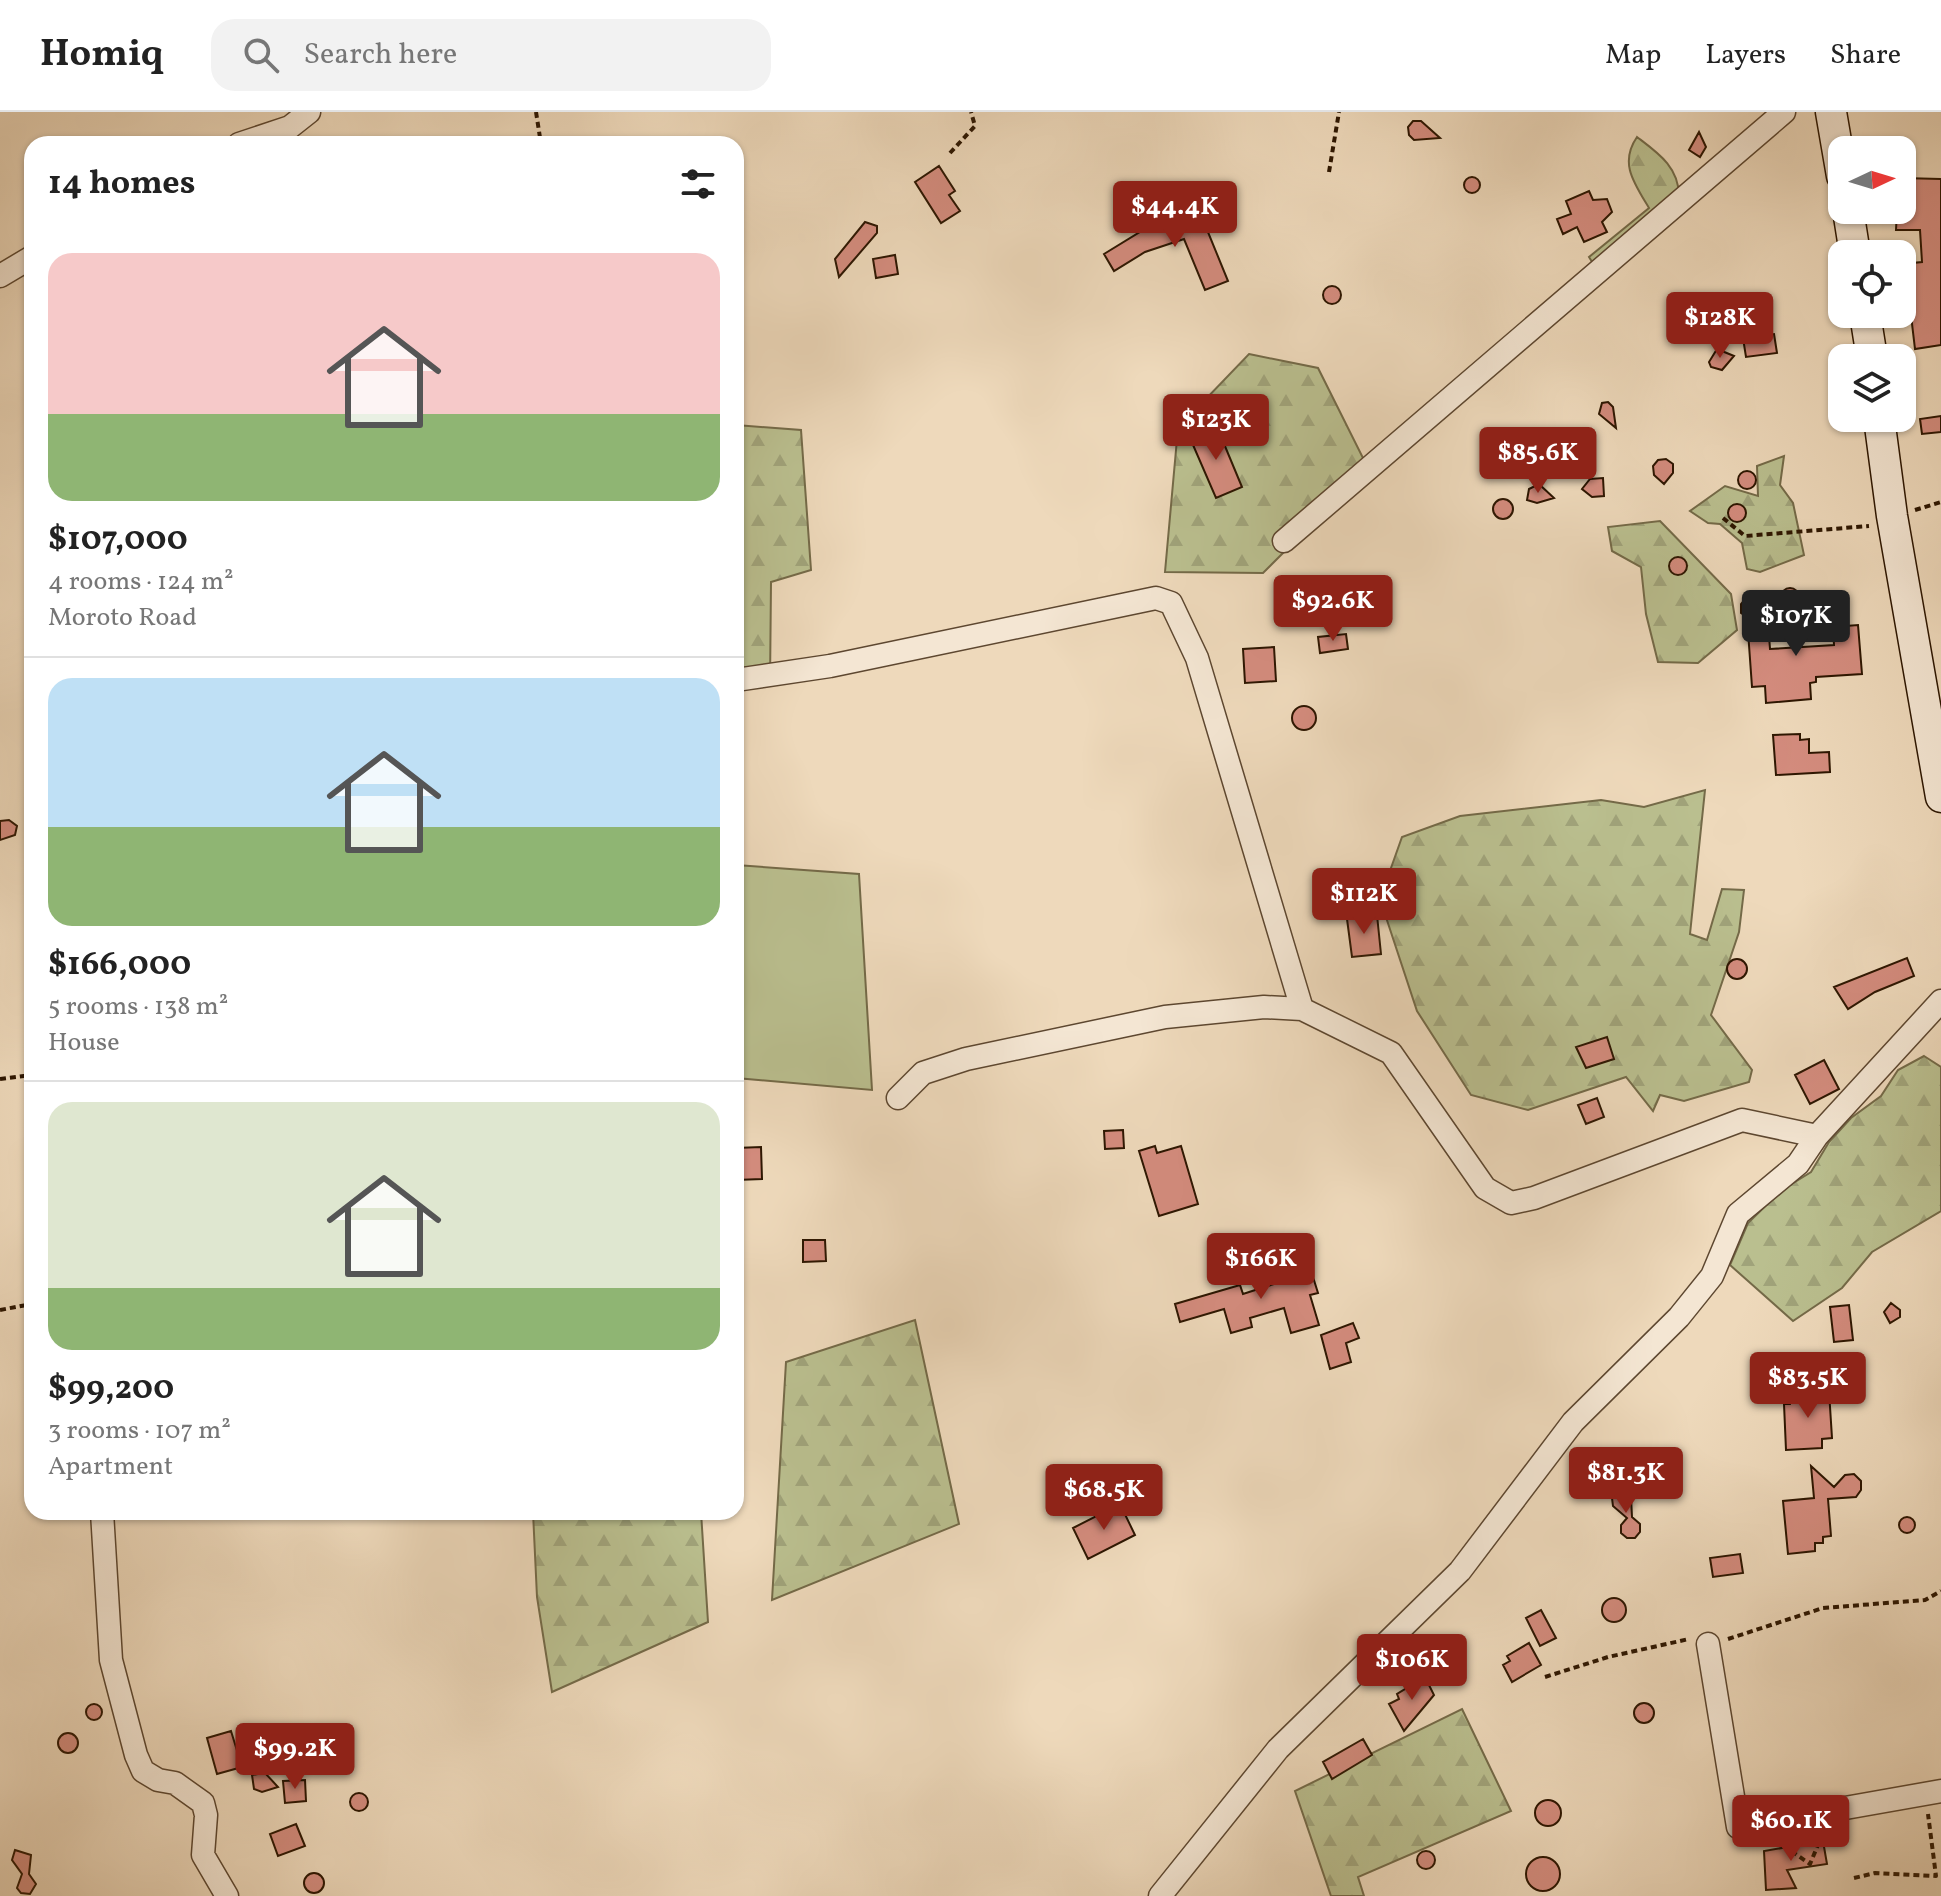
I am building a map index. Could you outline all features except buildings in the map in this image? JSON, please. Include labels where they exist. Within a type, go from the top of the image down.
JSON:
[{"type":"main road","points":[[1831,112],[1835,136]]},
{"type":"main road","points":[[1881,432],[1892,516],[1941,797]]},
{"type":"street","points":[[263,136],[290,127],[309,112]]},
{"type":"street","points":[[1284,541],[1784,112]]},
{"type":"street","points":[[0,276],[24,262]]},
{"type":"street","points":[[744,679],[830,666],[1156,598],[1171,603],[1197,658],[1302,1009]]},
{"type":"street","points":[[1160,1896],[1278,1749],[1460,1571],[1573,1422],[1679,1317],[1712,1276],[1738,1214],[1798,1164],[1817,1136],[1941,1001]]},
{"type":"street","points":[[898,1098],[923,1073],[966,1059],[1165,1017],[1264,1007],[1302,1009],[1391,1053],[1485,1188],[1511,1203],[1534,1198],[1742,1120],[1817,1136]]},
{"type":"street","points":[[102,1520],[111,1660],[136,1755],[143,1771],[158,1780],[175,1783],[203,1803],[206,1815],[203,1855],[227,1896]]},
{"type":"street","points":[[1708,1644],[1738,1827],[1933,1791]]},
{"type":"path","points":[[536,112],[540,136]]},
{"type":"path","points":[[950,153],[975,126],[971,112]]},
{"type":"path","points":[[1329,172],[1339,112]]},
{"type":"path","points":[[1723,518],[1745,536],[1863,528],[1941,502]]},
{"type":"path","points":[[0,1079],[24,1076]]},
{"type":"path","points":[[0,1310],[24,1306]]},
{"type":"path","points":[[1545,1677],[1608,1657],[1692,1638],[1708,1644],[1750,1635],[1785,1618],[1823,1608],[1925,1600],[1941,1591]]},
{"type":"path","points":[[1854,1878],[1875,1873],[1936,1876],[1933,1791]]},
{"type":"path","points":[[1752,1824],[1810,1864],[1833,1809]]},
{"type":"green space","points":[[1637,137],[1660,155],[1671,169],[1679,196],[1597,270],[1589,257],[1649,208],[1634,181],[1629,164]]},
{"type":"green space","points":[[1249,354],[1318,368],[1368,468],[1263,573],[1165,572],[1178,428]]},
{"type":"green space","points":[[744,426],[801,430],[811,570],[771,582],[770,685],[744,685]]},
{"type":"green space","points":[[1784,456],[1780,485],[1793,503],[1804,555],[1760,572],[1747,569],[1742,543],[1720,524],[1708,523],[1690,511],[1725,486],[1758,496],[1757,466]]},
{"type":"green space","points":[[1660,521],[1731,594],[1737,630],[1698,663],[1658,662],[1646,614],[1641,567],[1612,551],[1608,527]]},
{"type":"green space","points":[[1705,790],[1690,934],[1707,940],[1722,889],[1744,890],[1739,932],[1711,1015],[1752,1070],[1749,1082],[1684,1101],[1660,1095],[1653,1111],[1626,1077],[1528,1110],[1471,1095],[1417,1011],[1380,899],[1402,837],[1460,816],[1601,800],[1644,807]]},
{"type":"green space","points":[[744,866],[859,874],[872,1090],[744,1079]]},
{"type":"green space","points":[[1924,1056],[1941,1067],[1941,1211],[1872,1252],[1842,1288],[1793,1321],[1730,1265],[1748,1223],[1782,1190],[1811,1172],[1829,1142],[1851,1118],[1881,1096],[1898,1070]]},
{"type":"green space","points":[[915,1320],[959,1524],[772,1600],[786,1362]]},
{"type":"green space","points":[[533,1520],[702,1520],[708,1622],[552,1692],[537,1597]]},
{"type":"green space","points":[[1462,1709],[1511,1811],[1358,1877],[1364,1896],[1331,1896],[1295,1791]]}]
